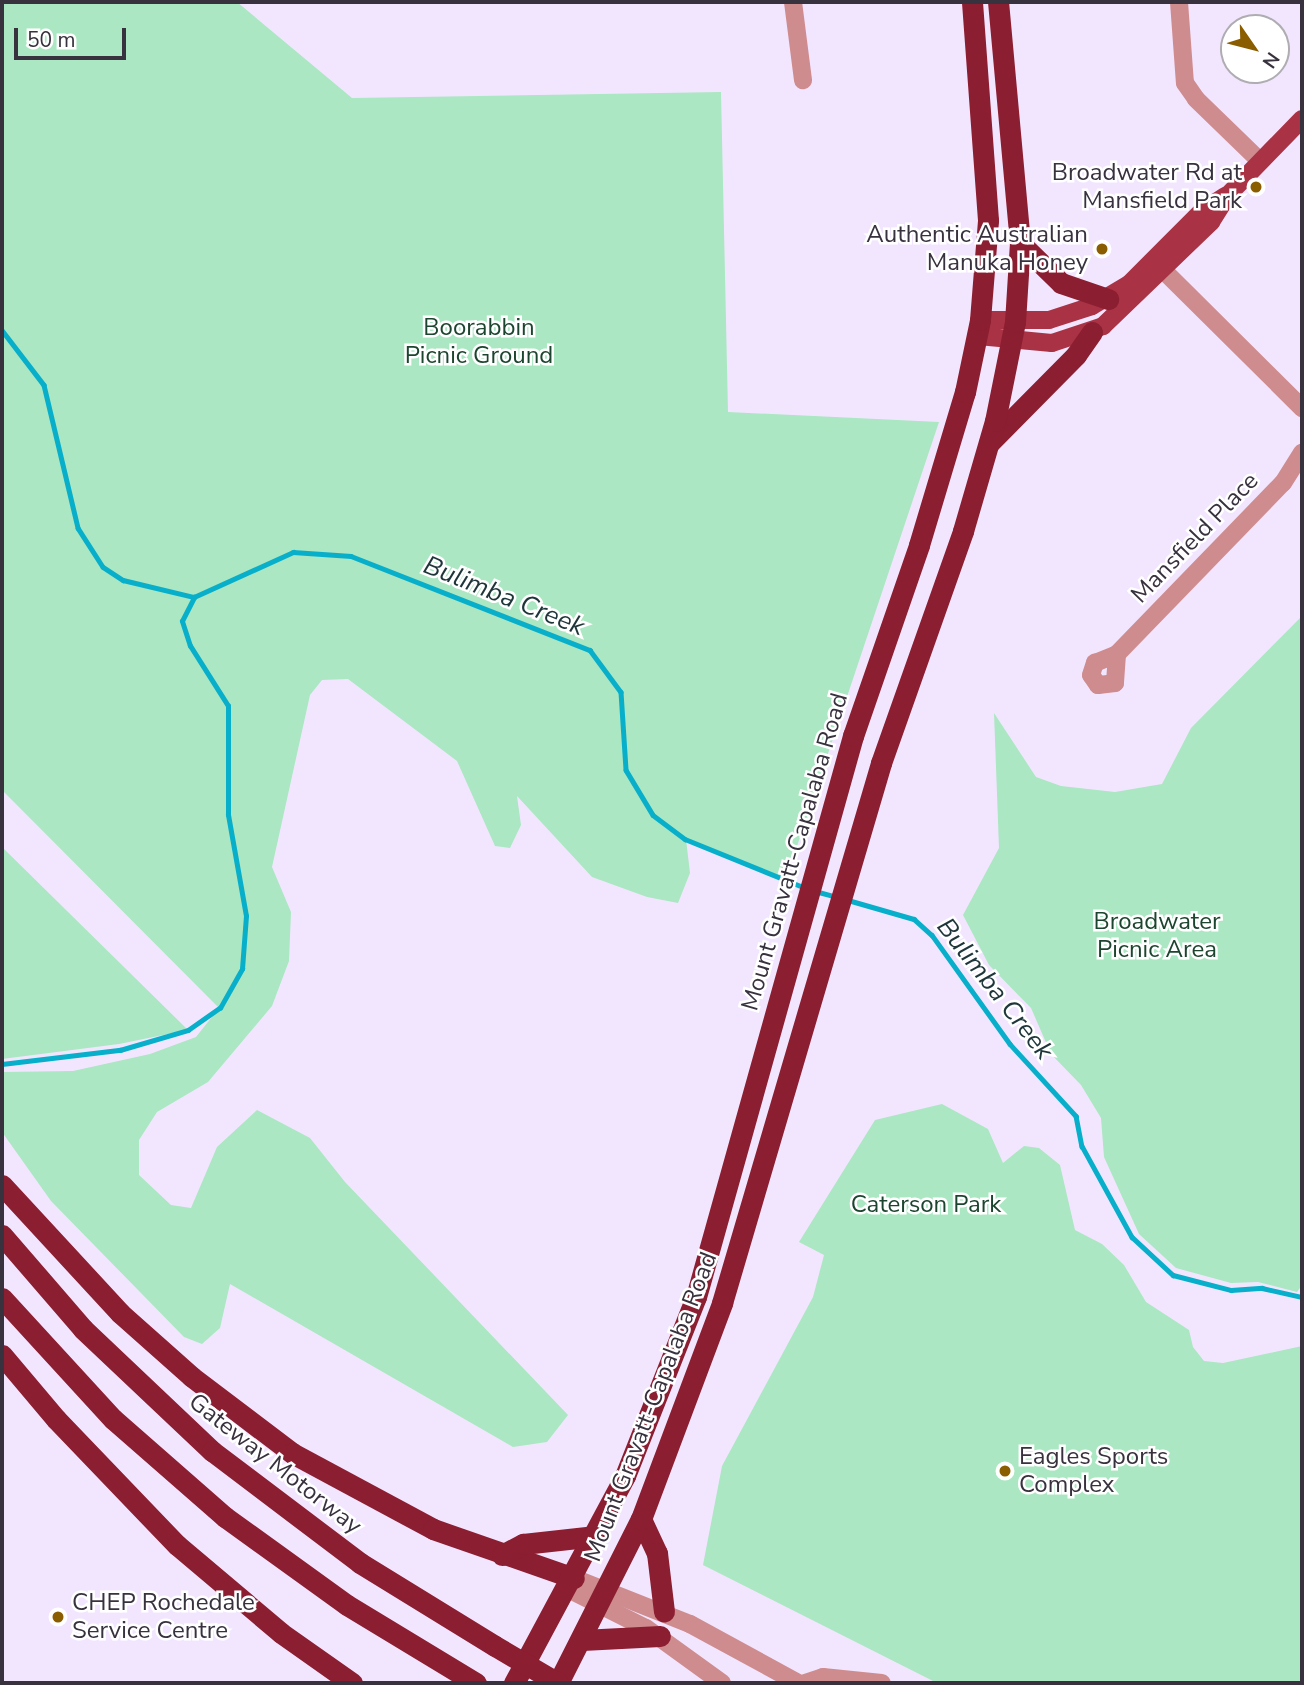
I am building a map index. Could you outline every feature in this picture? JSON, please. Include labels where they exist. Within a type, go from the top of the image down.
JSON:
[{"type":"highway","name":"Mount Gravatt-Capalaba Road","points":[[514,1683],[596,1536],[651,1417],[696,1297],[863,704],[944,467],[979,328],[988,182],[972,2]]},
{"type":"highway","name":"Mount Gravatt-Capalaba Road","points":[[558,1683],[604,1598],[641,1519],[743,1240],[855,851],[989,443],[1014,332],[1020,243],[998,2]]},
{"type":"highway","points":[[1020,243],[1061,283],[1108,299]]},
{"type":"highway","points":[[989,443],[1076,355],[1092,332]]},
{"type":"highway","points":[[2,1185],[120,1313],[254,1426],[332,1478],[389,1509],[571,1584]]},
{"type":"highway","name":"Gateway Motorway","points":[[2,1235],[91,1338],[212,1451],[339,1549],[558,1683]]},
{"type":"highway","points":[[2,1298],[113,1419],[225,1517],[347,1605],[475,1683]]},
{"type":"highway","points":[[2,1355],[56,1419],[177,1545],[250,1608],[352,1683]]},
{"type":"highway","points":[[641,1519],[657,1553],[664,1612]]},
{"type":"highway","points":[[502,1555],[523,1544],[596,1536]]},
{"type":"highway","points":[[582,1640],[660,1636]]},
{"type":"main road","points":[[979,328],[1014,332],[1052,343],[1092,332],[1118,315],[1202,211],[1228,195],[1302,119]]},
{"type":"main road","points":[[1014,332],[1066,316],[1108,299],[1159,266]]},
{"type":"street","points":[[793,2],[803,80]]},
{"type":"street","points":[[1179,2],[1185,83],[1196,99],[1260,161]]},
{"type":"street","points":[[1159,266],[1302,408]]},
{"type":"street","name":"Mansfield Place","points":[[1117,654],[1283,483],[1302,453]]},
{"type":"street","points":[[571,1584],[604,1598],[664,1612],[798,1683]]},
{"type":"street","points":[[604,1598],[722,1683]]},
{"type":"street","points":[[806,1683],[823,1677],[882,1683]]},
{"type":"green space","name":"Boorabbin Picnic Ground","points":[[2,2],[237,2],[352,98],[721,92],[728,412],[939,422],[785,882],[686,839],[690,873],[678,903],[647,897],[592,877],[517,796],[521,825],[510,848],[495,846],[457,761],[348,679],[322,680],[310,695],[272,867],[291,912],[289,961],[272,1006],[208,1082],[157,1112],[139,1140],[139,1175],[171,1205],[191,1208],[217,1147],[257,1110],[310,1138],[345,1182],[568,1415],[547,1442],[513,1447],[230,1284],[220,1328],[202,1344],[184,1337],[51,1201],[2,1132],[2,1072],[73,1071],[150,1054],[196,1037],[219,1008],[2,790]]},
{"type":"green space","name":"Broadwater Picnic Area","points":[[1302,616],[1302,1285],[1297,1292],[1258,1282],[1231,1283],[1176,1268],[1139,1234],[1104,1157],[1101,1118],[1081,1085],[1051,1054],[1031,1008],[989,965],[963,915],[999,848],[994,713],[1036,777],[1061,786],[1115,792],[1162,784],[1191,728]]},
{"type":"green space","points":[[2,847],[188,1030],[119,1044],[2,1059]]},
{"type":"green space","name":"Eagles Sports Complex","points":[[942,1104],[988,1129],[1003,1163],[1024,1146],[1039,1148],[1060,1165],[1075,1230],[1102,1244],[1124,1265],[1146,1302],[1189,1330],[1193,1347],[1204,1361],[1223,1363],[1302,1346],[1302,1683],[937,1683],[703,1565],[722,1466],[813,1297],[824,1255],[799,1242],[875,1120]]},
{"type":"waterway","name":"Bulimba Creek","points":[[2,330],[44,385],[78,528],[103,567],[123,580],[194,597],[293,552],[351,556],[590,650],[621,692],[626,770],[653,815],[685,839],[803,887]]},
{"type":"waterway","points":[[2,1064],[120,1050],[188,1030],[220,1008],[242,969],[246,916],[228,815],[228,706],[190,646],[182,621],[194,597]]},
{"type":"waterway","name":"Bulimba Creek","points":[[815,891],[837,897]]},
{"type":"waterway","name":"Bulimba Creek","points":[[848,900],[914,919],[932,935],[1010,1044],[1076,1116],[1082,1146],[1132,1237],[1173,1275],[1231,1290],[1262,1288],[1302,1297]]},
{"type":"place","name":"Broadwater Rd at Mansfield Park","points":[[1256,187]]},
{"type":"place","name":"Authentic Australian Manuka Honey","points":[[1102,249]]},
{"type":"place","name":"Eagles Sports Complex","points":[[1005,1471]]},
{"type":"place","name":"CHEP Rochedale Service Centre","points":[[58,1617]]},
{"type":"park label","name":"Caterson Park","points":[[926,1205]]}]
